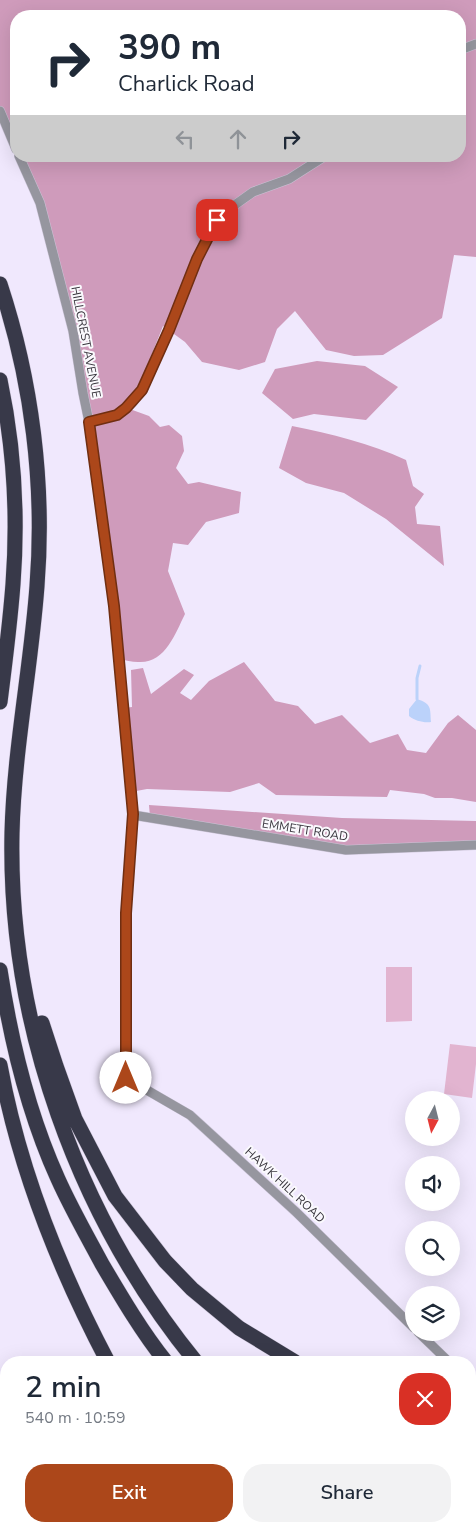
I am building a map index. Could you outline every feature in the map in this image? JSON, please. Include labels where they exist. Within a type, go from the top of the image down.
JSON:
[{"type":"highway","points":[[0,284],[18,348],[30,408],[37,465],[40,525],[37,586],[16,776],[12,834],[19,950],[30,1011],[44,1069],[62,1125],[86,1183],[112,1236],[142,1287],[175,1336],[191,1356]]},
{"type":"highway","points":[[0,380],[12,461],[15,521],[13,584],[0,702]]},
{"type":"highway","points":[[0,649],[13,584]]},
{"type":"highway","points":[[19,950],[75,1119],[115,1196],[165,1261],[192,1289],[239,1328],[285,1356]]},
{"type":"highway","points":[[0,970],[5,1004],[18,1062],[35,1121],[58,1179],[81,1225],[122,1298],[161,1356]]},
{"type":"highway","points":[[0,1065],[15,1132],[34,1194],[58,1258],[87,1323],[105,1356]]},
{"type":"street","points":[[0,111],[10,135]]},
{"type":"street","name":"HILLCREST AVENUE","points":[[22,162],[43,212],[73,330],[89,422],[114,606],[133,814],[126,913],[126,1078]]},
{"type":"street","points":[[89,422],[117,415],[142,390],[169,330],[197,259],[217,220],[253,192],[289,179],[316,162]]},
{"type":"street","name":"EMMETT ROAD","points":[[133,814],[346,850],[476,845]]},
{"type":"street","name":"HAWK HILL ROAD","points":[[126,1078],[190,1116],[296,1212],[405,1319]]},
{"type":"street","points":[[427,1341],[443,1356]]},
{"type":"shaded area","points":[[0,0],[476,0],[476,257],[454,255],[442,318],[383,355],[354,356],[326,350],[295,311],[277,329],[265,362],[239,370],[202,362],[185,342],[163,326],[133,402],[127,408],[149,416],[160,427],[169,425],[182,436],[184,451],[176,468],[188,484],[199,482],[241,492],[239,513],[206,522],[188,545],[173,543],[168,571],[185,614],[168,646],[155,658],[147,661],[136,662],[119,659],[89,422],[40,203],[22,162],[466,162],[466,10],[10,10],[10,135],[0,112]]},
{"type":"shaded area","points":[[317,361],[365,366],[398,387],[366,420],[314,414],[293,419],[262,393],[275,369]]},
{"type":"shaded area","points":[[292,426],[350,440],[406,460],[413,486],[424,494],[415,507],[417,524],[440,526],[444,566],[386,519],[344,493],[306,483],[279,468]]},
{"type":"shaded area","points":[[244,662],[275,701],[298,706],[315,724],[342,715],[370,743],[398,734],[407,750],[426,753],[448,723],[458,715],[476,730],[476,802],[452,798],[435,798],[424,794],[390,790],[387,797],[276,795],[259,783],[230,792],[147,789],[131,792],[123,708],[132,707],[131,670],[143,668],[151,694],[184,669],[194,675],[180,693],[191,700],[209,681]]},
{"type":"shaded area","points":[[149,805],[342,818],[476,821],[476,845],[346,850],[150,817]]},
{"type":"shaded area","points":[[386,967],[412,967],[412,1021],[386,1022]]},
{"type":"shaded area","points":[[450,1044],[476,1047],[472,1098],[460,1096],[460,1091],[444,1091]]},
{"type":"water","points":[[417,699],[428,705],[431,722],[420,721],[409,716],[409,709]]},
{"type":"waterway","points":[[417,699],[417,678],[420,666]]},
{"type":"route","points":[[126,1078],[126,913],[133,814],[114,606],[89,422],[117,415],[142,390],[169,330],[197,259],[217,220]]}]
